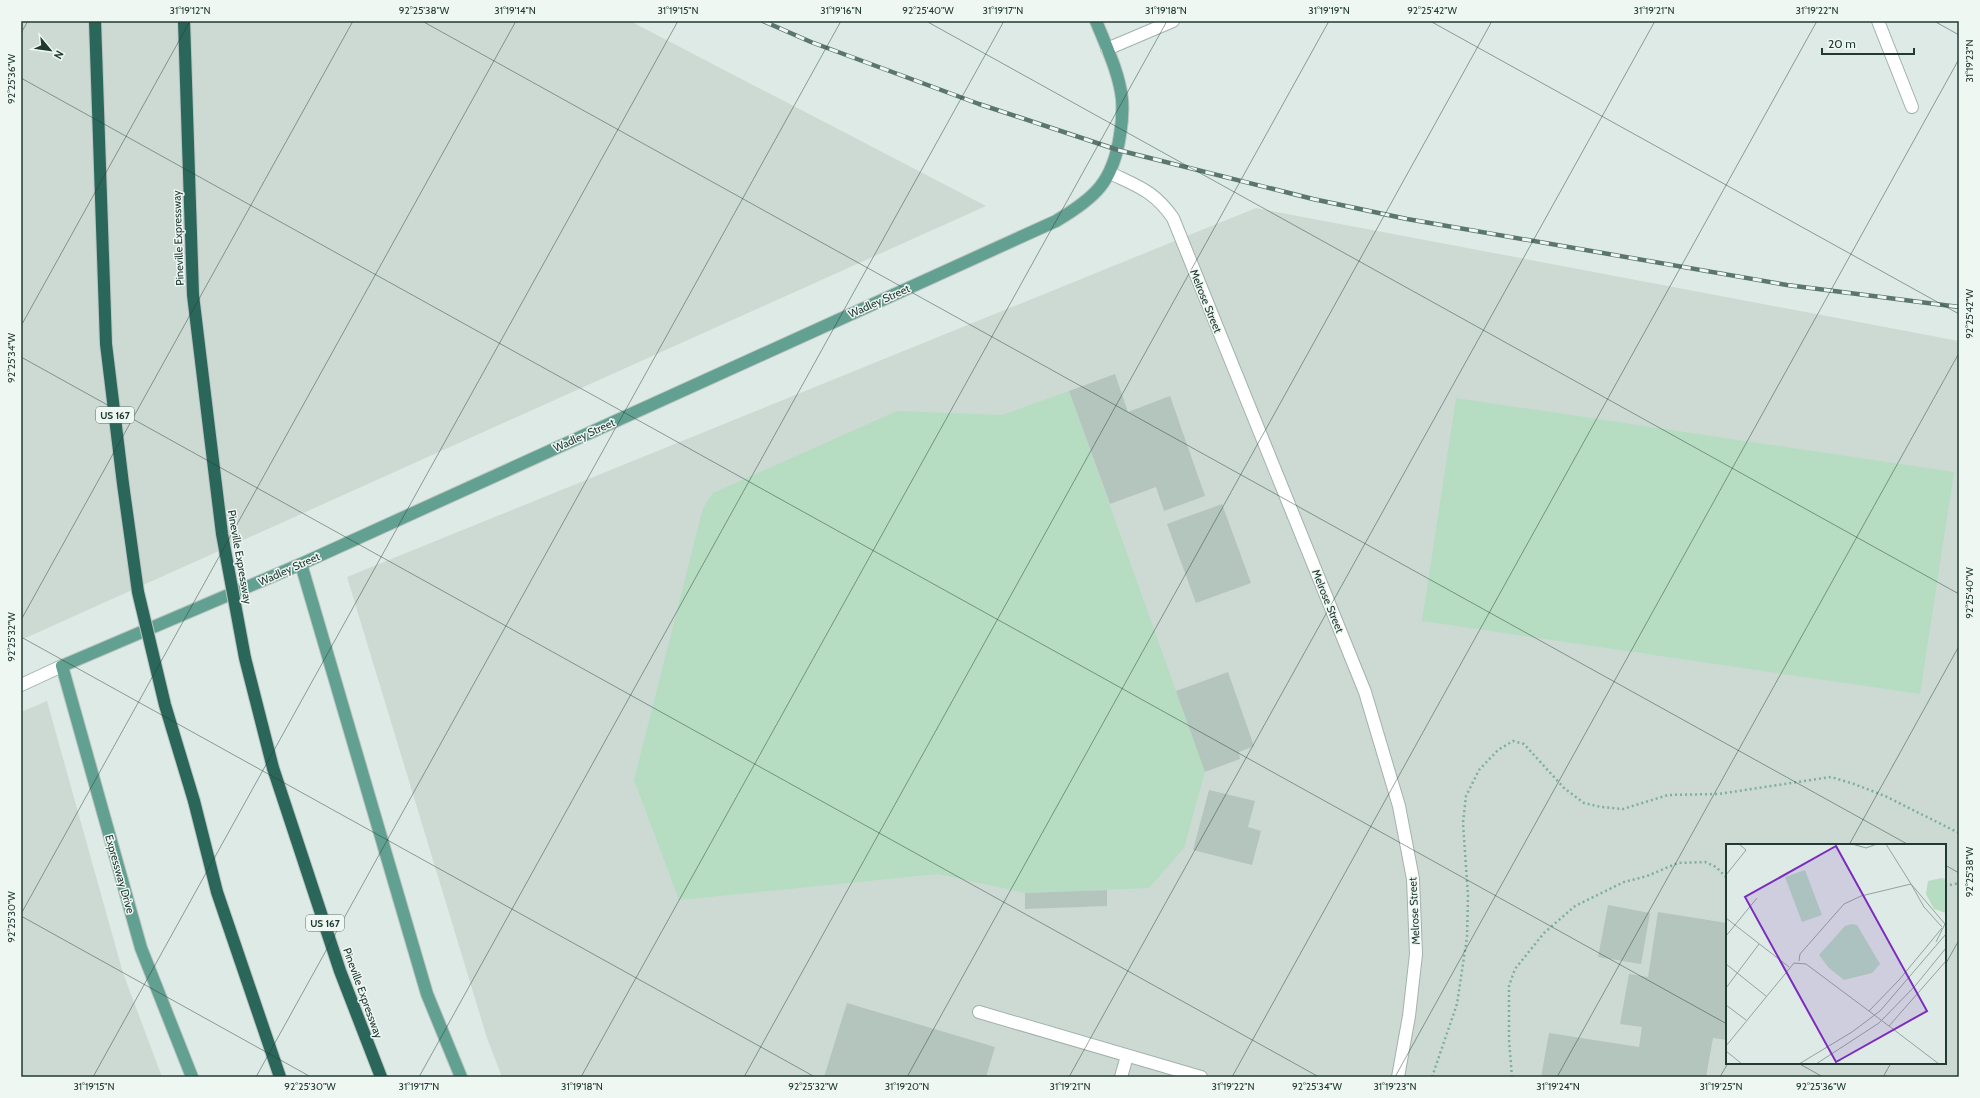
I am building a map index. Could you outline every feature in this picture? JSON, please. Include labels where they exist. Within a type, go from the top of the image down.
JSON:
[{"type":"highway","name":"US 167","points":[[95,21],[106,344],[138,592],[165,704],[194,801],[217,892],[280,1077]]},
{"type":"highway","name":"Pineville Expressway","points":[[184,21],[193,295],[222,534],[243,651],[273,768],[340,971],[381,1077]]},
{"type":"main road","points":[[1096,21],[1107,49]]},
{"type":"main road","name":"Wadley Street","points":[[62,666],[301,564],[1056,221],[1078,208],[1096,192],[1110,173],[1118,150],[1122,121],[1122,98],[1112,58],[1107,49]]},
{"type":"main road","points":[[301,564],[427,994],[461,1077]]},
{"type":"main road","name":"Expressway Drive","points":[[62,666],[141,948],[192,1077]]},
{"type":"street","points":[[1107,49],[1173,21]]},
{"type":"street","points":[[1878,21],[1912,106]]},
{"type":"street","name":"Melrose Street","points":[[1110,173],[1149,192],[1161,202],[1173,218],[1365,692],[1399,806],[1413,879],[1416,954],[1409,1016],[1398,1077]]},
{"type":"street","name":"Wadley Street","points":[[21,685],[62,666]]},
{"type":"street","points":[[979,1012],[1201,1077]]},
{"type":"street","points":[[1121,1077],[1127,1056]]},
{"type":"path","points":[[1432,1077],[1457,1004],[1467,937],[1468,896],[1463,823],[1466,796],[1479,770],[1498,750],[1514,741],[1524,744],[1564,788],[1584,803],[1601,807],[1623,809],[1668,795],[1718,794],[1831,778],[1854,784],[1885,796],[1959,833]]},
{"type":"path","points":[[1512,1077],[1509,1040],[1509,986],[1515,969],[1544,933],[1575,906],[1624,882],[1647,876],[1678,863],[1705,862],[1716,867],[1726,877]]},
{"type":"path","points":[[1946,886],[1959,884]]},
{"type":"shaded area","points":[[21,21],[630,21],[986,206],[21,640]]},
{"type":"shaded area","points":[[1256,208],[1959,341],[1959,1077],[502,1077],[487,1038],[347,577]]},
{"type":"shaded area","points":[[47,701],[123,973],[162,1077],[21,1077],[21,712]]},
{"type":"green space","points":[[1069,391],[1205,772],[1184,848],[1149,888],[1025,893],[938,874],[679,900],[634,780],[703,508],[713,493],[897,411],[1002,415]]},
{"type":"green space","points":[[1456,398],[1954,472],[1920,694],[1422,621]]},
{"type":"building","points":[[1115,374],[1128,412],[1170,396],[1205,496],[1164,511],[1156,487],[1110,504],[1069,391]]},
{"type":"building","points":[[1222,504],[1251,583],[1196,603],[1167,524]]},
{"type":"building","points":[[1228,672],[1254,746],[1239,752],[1240,759],[1205,772],[1176,691]]},
{"type":"building","points":[[1209,790],[1255,801],[1248,827],[1261,831],[1252,865],[1193,850]]},
{"type":"building","points":[[1107,890],[1107,906],[1025,909],[1025,893]]},
{"type":"building","points":[[1608,905],[1650,913],[1641,964],[1598,957]]},
{"type":"building","points":[[1658,912],[1726,923],[1726,1040],[1713,1038],[1706,1077],[1541,1077],[1549,1033],[1639,1047],[1642,1027],[1620,1024],[1629,974],[1648,977]]},
{"type":"building","points":[[847,1003],[995,1047],[986,1077],[824,1077]]},
{"type":"railway","points":[[763,21],[811,42],[979,104],[1118,150],[1313,199],[1407,219],[1787,285],[1959,307]]}]
